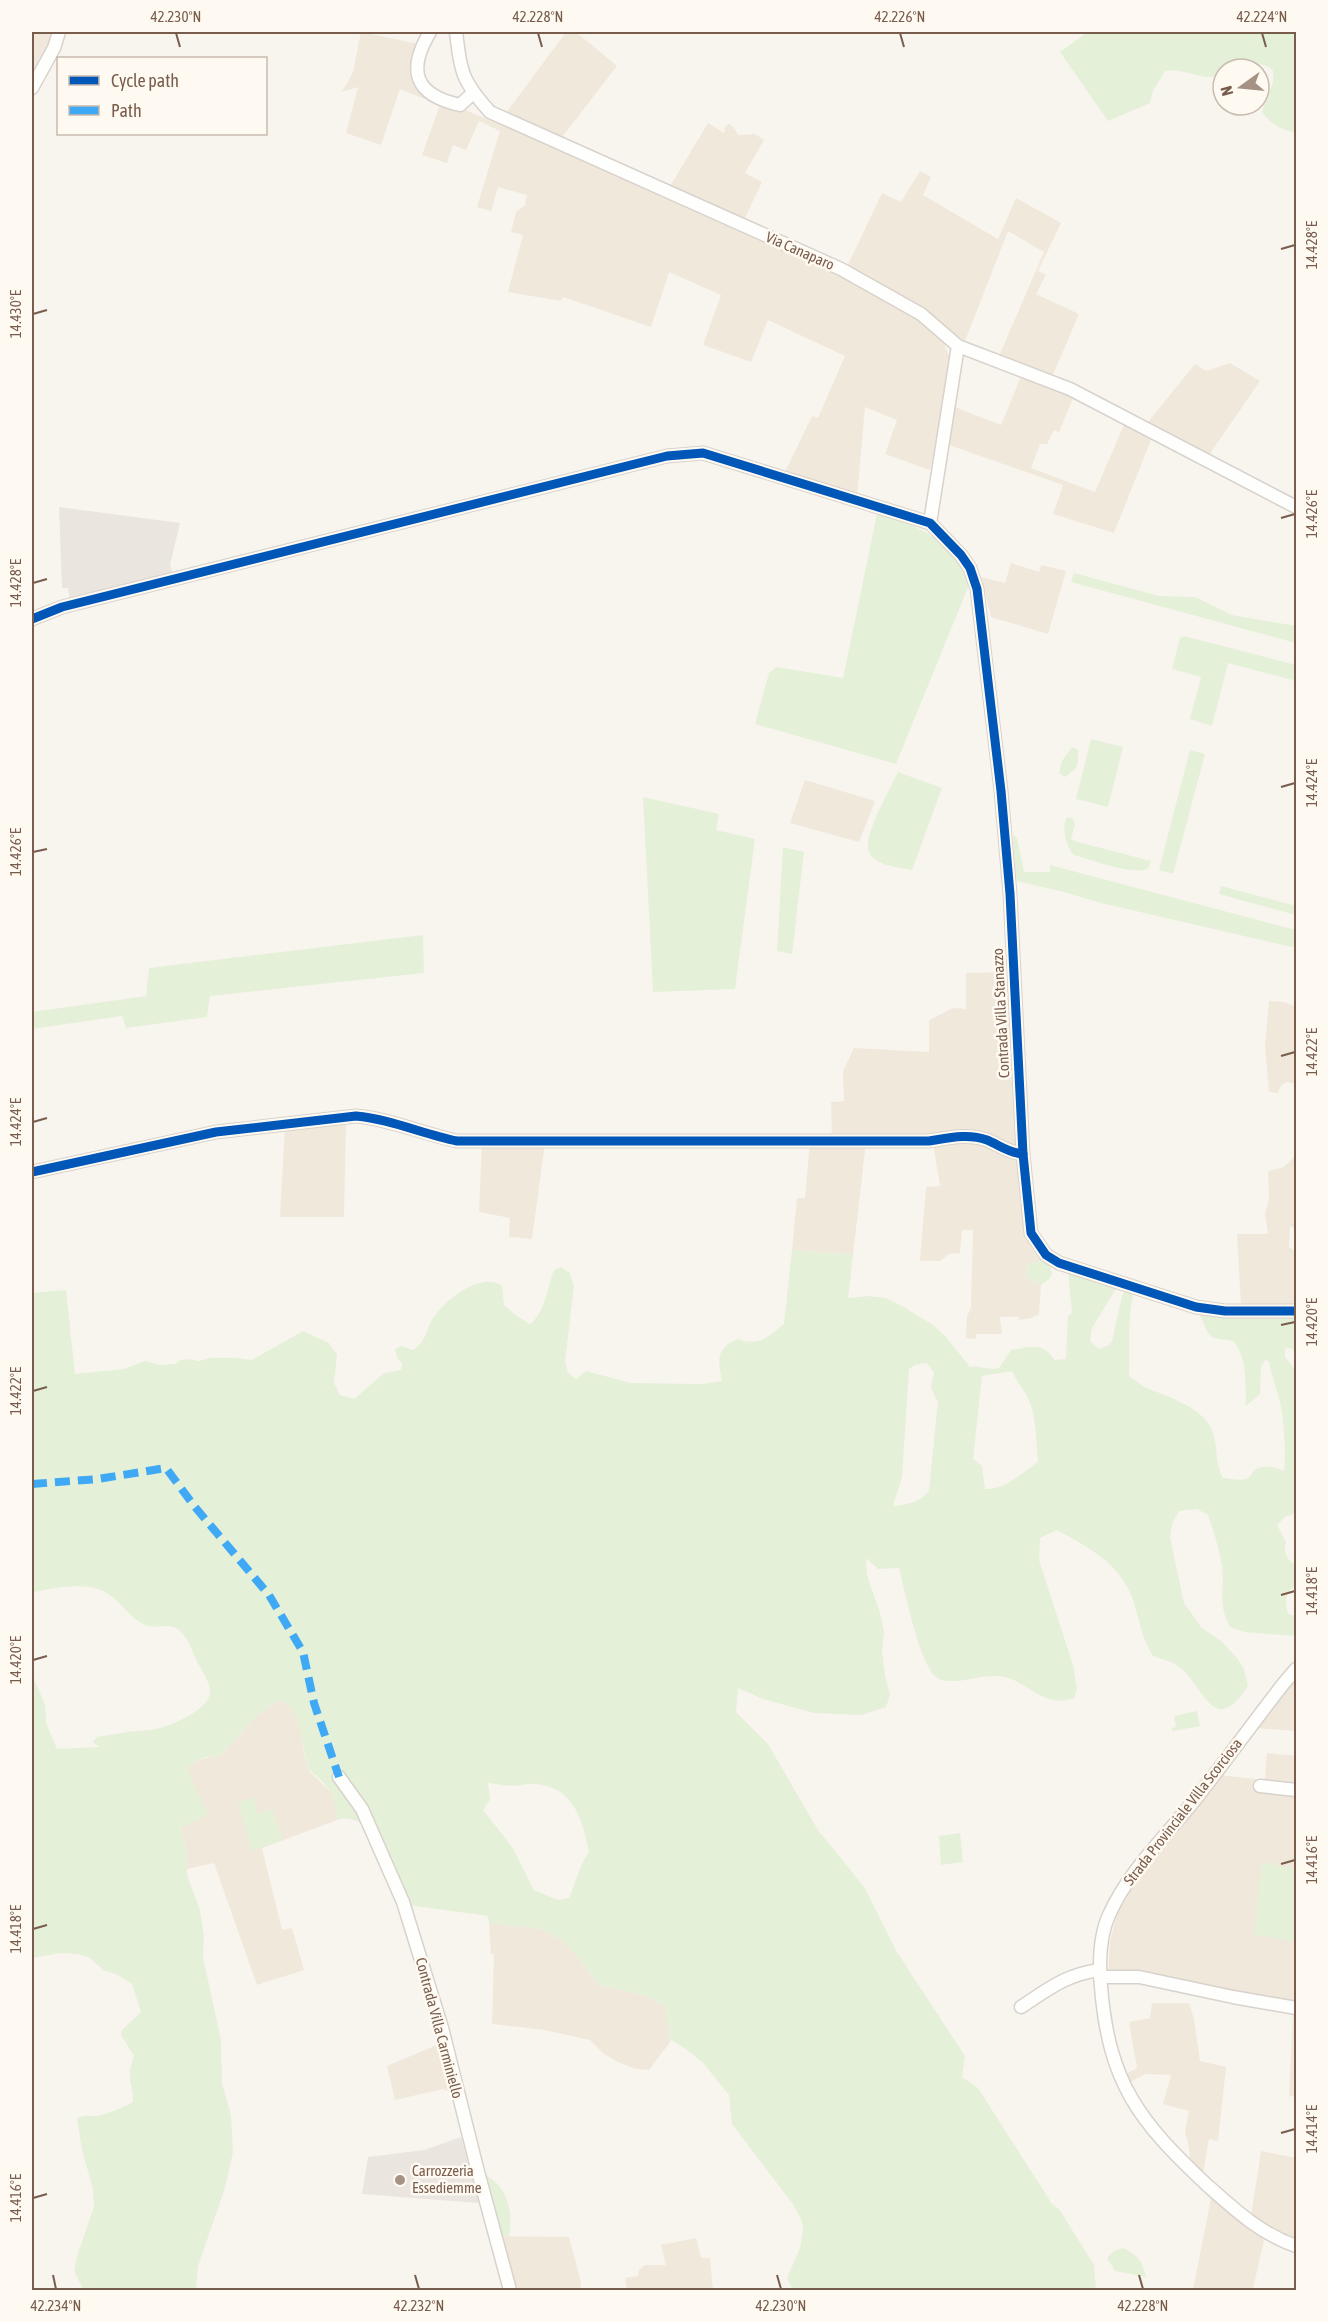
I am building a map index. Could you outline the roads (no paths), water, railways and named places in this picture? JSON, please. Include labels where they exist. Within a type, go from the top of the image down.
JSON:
[{"type":"street","points":[[32,88],[54,48],[59,32]]},
{"type":"street","points":[[430,32],[420,48],[417,65],[419,82],[429,93],[449,103],[460,105],[473,93]]},
{"type":"street","name":"Via Canaparo","points":[[456,32],[461,71],[473,93],[490,112],[841,269],[921,314],[958,346],[1070,389],[1232,471],[1296,507]]},
{"type":"street","points":[[32,619],[62,607],[668,456],[703,453],[930,523],[958,346]]},
{"type":"street","name":"Contrada Villa Stanazzo","points":[[930,523],[962,555],[970,568],[977,589],[1001,791],[1010,894],[1023,1154],[1030,1233],[1046,1255],[1059,1263],[1196,1307],[1225,1311],[1296,1311]]},
{"type":"street","points":[[32,1172],[216,1132],[356,1116],[373,1118],[431,1136],[457,1141],[917,1141],[969,1136],[985,1139],[1015,1153],[1023,1154]]},
{"type":"street","name":"Strada Provinciale Villa Scorciosa","points":[[1296,1669],[1198,1796],[1132,1874],[1119,1894],[1107,1918],[1101,1945],[1100,1974],[1104,2019],[1116,2069],[1149,2126],[1169,2150],[1230,2206],[1265,2233],[1296,2246]]},
{"type":"street","name":"Contrada Villa Carminiello","points":[[339,1777],[362,1809],[403,1902],[442,2028],[510,2290]]},
{"type":"street","points":[[1260,1786],[1296,1790]]},
{"type":"street","points":[[1021,2007],[1065,1979],[1081,1972],[1139,1977],[1296,2008]]},
{"type":"place","name":"Carrozzeria Essediemme","points":[[400,2180]]}]
